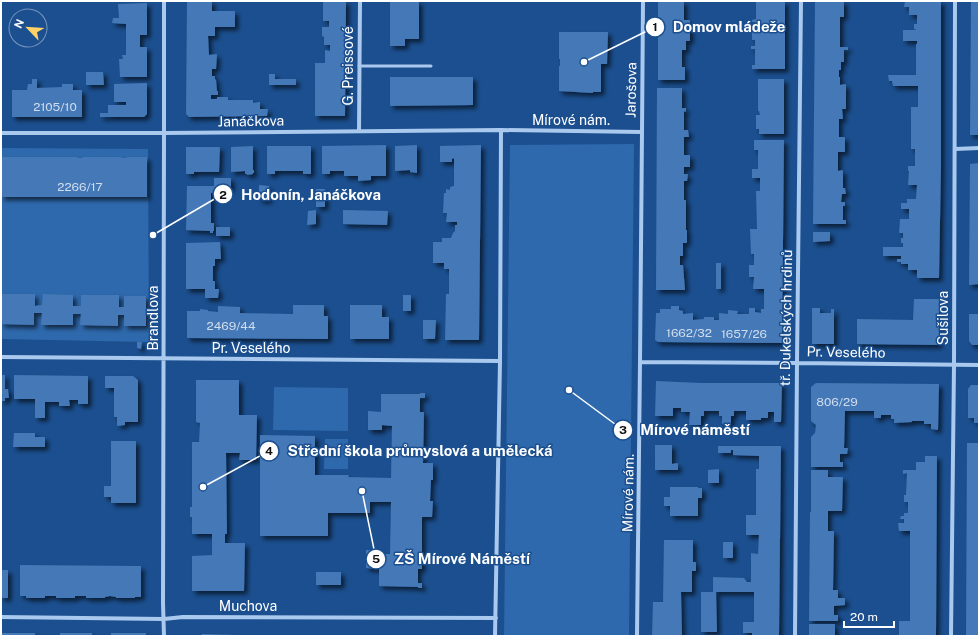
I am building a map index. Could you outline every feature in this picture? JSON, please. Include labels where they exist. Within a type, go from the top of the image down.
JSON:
[{"type":"street","name":"Brandlova","points":[[164,1],[164,636]]},
{"type":"street","name":"G. Preissové","points":[[359,131],[360,1]]},
{"type":"street","name":"Jarošova","points":[[642,132],[643,1]]},
{"type":"street","name":"tř. Dukelských hrdinů","points":[[795,636],[801,1]]},
{"type":"street","name":"Sušilova","points":[[951,636],[954,365],[955,1]]},
{"type":"street","name":"Janáčkova","points":[[1,133],[501,130]]},
{"type":"street","name":"Mírové nám.","points":[[501,130],[642,132],[637,636]]},
{"type":"street","points":[[495,636],[500,361],[501,130]]},
{"type":"street","points":[[955,149],[979,148]]},
{"type":"street","name":"Pr. Veselého","points":[[1,357],[500,361]]},
{"type":"street","name":"Pr. Veselého","points":[[640,362],[979,365]]},
{"type":"street","name":"Muchova","points":[[1,617],[164,619],[183,617],[496,618]]},
{"type":"lane","points":[[359,66],[430,66]]},
{"type":"shaded area","points":[[634,144],[629,636],[504,636],[510,145]]},
{"type":"shaded area","points":[[1,148],[148,149],[149,342],[1,339]]},
{"type":"shaded area","points":[[274,387],[348,388],[348,431],[273,430]]},
{"type":"shaded area","points":[[325,439],[348,439],[348,469],[324,469]]},
{"type":"building","points":[[187,1],[212,1],[212,11],[235,11],[235,27],[215,27],[215,36],[208,36],[209,55],[217,54],[216,69],[212,69],[212,76],[215,76],[218,95],[211,95],[211,99],[217,99],[217,97],[228,97],[228,100],[253,100],[253,103],[260,102],[260,109],[268,109],[267,116],[189,117],[186,114]]},
{"type":"building","points":[[323,1],[346,1],[345,116],[315,116],[315,63],[325,63],[325,50],[330,51],[330,45],[324,45],[324,37],[322,36],[322,27],[329,27],[329,21],[323,21]]},
{"type":"building","points":[[390,1],[419,1],[419,39],[405,39],[405,46],[390,46]]},
{"type":"building","points":[[658,1],[684,1],[684,20],[690,20],[690,41],[686,41],[686,50],[682,50],[682,67],[685,67],[685,80],[658,80]]},
{"type":"building","points":[[756,1],[785,1],[785,69],[752,69],[752,65],[755,65],[755,49],[751,49],[751,46],[755,46],[755,40],[752,40],[752,28],[755,29],[755,22],[752,22],[752,20],[756,19]]},
{"type":"building","points":[[815,1],[844,1],[844,17],[840,17],[840,47],[848,47],[848,50],[844,50],[844,62],[841,62],[839,77],[840,85],[846,84],[846,109],[842,109],[843,119],[839,119],[839,137],[845,137],[845,152],[838,152],[838,171],[843,170],[843,188],[845,188],[846,194],[842,194],[841,202],[845,202],[845,206],[843,206],[843,220],[846,220],[846,224],[813,224]]},
{"type":"building","points":[[905,1],[941,1],[939,278],[917,278],[917,270],[908,270],[908,264],[901,264],[901,262],[897,262],[897,259],[901,259],[901,256],[883,256],[883,247],[903,247],[901,238],[903,238],[903,233],[899,233],[900,219],[909,219],[909,209],[901,209],[901,203],[907,203],[907,199],[916,199],[917,185],[908,185],[908,166],[915,166],[915,149],[911,149],[911,107],[918,107],[918,86],[893,86],[892,81],[889,81],[888,75],[916,75],[917,41],[903,41],[903,30],[917,30],[914,29],[914,24],[917,24],[917,15],[909,15],[909,7],[904,7]]},
{"type":"building","points":[[971,1],[979,1],[979,135],[970,135]]},
{"type":"building","points":[[147,3],[147,35],[140,35],[140,47],[147,47],[147,77],[120,77],[119,59],[123,59],[122,55],[126,55],[126,24],[112,23],[113,18],[119,18],[118,4]]},
{"type":"building","points":[[559,32],[608,32],[607,64],[601,64],[601,92],[559,91]]},
{"type":"building","points":[[86,72],[103,72],[104,85],[86,85]]},
{"type":"building","points":[[269,74],[275,74],[275,79],[296,79],[296,85],[269,85]]},
{"type":"building","points":[[390,77],[473,77],[473,105],[390,106]]},
{"type":"building","points":[[32,79],[37,79],[37,88],[62,87],[62,84],[73,84],[73,90],[82,90],[82,117],[12,117],[12,90],[27,90],[28,84],[32,84]]},
{"type":"building","points":[[758,79],[784,79],[784,134],[759,134],[759,129],[756,129],[756,115],[760,115],[758,111]]},
{"type":"building","points":[[147,83],[147,114],[144,117],[100,117],[100,113],[108,113],[108,105],[126,105],[126,102],[114,102],[114,84]]},
{"type":"building","points":[[657,88],[682,88],[682,108],[686,108],[686,112],[684,111],[684,130],[688,130],[689,137],[684,137],[684,155],[690,155],[690,167],[684,167],[684,174],[688,174],[687,181],[684,181],[687,243],[683,243],[683,256],[680,256],[680,265],[683,265],[685,290],[656,290]]},
{"type":"building","points":[[754,140],[784,140],[782,343],[658,342],[655,340],[656,313],[660,313],[660,309],[671,309],[671,306],[679,306],[679,310],[683,311],[683,314],[693,313],[693,320],[704,319],[704,317],[714,317],[714,320],[719,320],[719,313],[728,314],[728,310],[738,311],[737,314],[749,314],[749,308],[755,308],[755,312],[761,313],[761,309],[764,309],[764,289],[753,289],[754,277],[749,277],[749,265],[754,265],[754,254],[751,254],[750,229],[757,229],[756,191],[760,191],[760,178],[752,178],[752,169],[758,169],[758,150],[754,150]]},
{"type":"building","points":[[386,145],[386,176],[371,176],[371,180],[358,181],[358,176],[344,176],[344,171],[330,171],[330,174],[322,174],[322,146]]},
{"type":"building","points":[[417,145],[417,173],[410,172],[410,170],[395,171],[395,146]]},
{"type":"building","points":[[481,145],[479,340],[445,340],[446,294],[449,294],[449,269],[444,269],[444,263],[433,263],[433,242],[442,242],[442,238],[451,238],[455,231],[455,225],[457,225],[457,222],[446,222],[447,213],[443,213],[444,193],[446,193],[446,189],[450,190],[450,187],[454,186],[454,158],[452,159],[452,162],[440,162],[440,146]]},
{"type":"building","points":[[253,146],[254,173],[247,175],[245,174],[245,171],[231,172],[231,147]]},
{"type":"building","points":[[267,146],[311,146],[311,174],[303,174],[303,171],[275,171],[275,174],[267,174]]},
{"type":"building","points":[[186,147],[220,147],[219,172],[194,172],[194,174],[186,174]]},
{"type":"building","points":[[1,157],[147,157],[147,197],[1,197]]},
{"type":"building","points":[[979,163],[979,284],[969,285],[970,164]]},
{"type":"building","points":[[214,178],[231,178],[231,189],[218,189],[218,193],[211,193],[211,223],[214,223],[213,233],[210,233],[210,231],[186,230],[187,186],[214,186]]},
{"type":"building","points":[[259,185],[269,186],[269,200],[259,200]]},
{"type":"building","points":[[316,189],[325,189],[325,207],[316,207]]},
{"type":"building","points":[[316,210],[316,224],[307,225],[308,211]]},
{"type":"building","points":[[343,210],[388,211],[387,225],[343,224]]},
{"type":"building","points":[[216,227],[230,227],[230,236],[216,236]]},
{"type":"building","points":[[813,232],[830,232],[830,241],[813,242]]},
{"type":"building","points":[[220,242],[221,259],[215,259],[215,266],[213,266],[213,281],[215,281],[215,289],[219,289],[218,298],[205,298],[205,289],[186,289],[186,243]]},
{"type":"building","points":[[716,263],[721,263],[721,289],[716,289]]},
{"type":"building","points":[[1,294],[35,294],[35,306],[42,305],[43,294],[73,295],[73,306],[81,306],[81,295],[119,295],[119,307],[124,307],[124,296],[146,296],[146,326],[124,326],[124,315],[118,315],[118,326],[80,325],[81,314],[73,314],[73,325],[41,325],[42,313],[34,313],[34,325],[1,324]]},
{"type":"building","points":[[403,295],[411,295],[411,311],[403,311]]},
{"type":"building","points":[[914,299],[939,299],[939,345],[857,344],[857,319],[913,320]]},
{"type":"building","points":[[293,305],[324,305],[324,316],[328,316],[328,339],[187,338],[187,311],[200,311],[200,309],[218,312],[218,306],[240,307],[240,313],[293,314]]},
{"type":"building","points":[[350,305],[382,305],[382,317],[389,317],[389,339],[350,339]]},
{"type":"building","points":[[812,308],[820,308],[820,313],[831,313],[831,309],[834,309],[834,344],[812,344]]},
{"type":"building","points":[[969,314],[979,314],[979,345],[972,345],[969,341]]},
{"type":"building","points":[[423,320],[436,320],[435,339],[423,339]]},
{"type":"building","points":[[137,342],[142,342],[141,349],[137,348]]},
{"type":"building","points":[[1,375],[5,375],[5,389],[8,389],[9,398],[5,398],[5,401],[1,401]]},
{"type":"building","points":[[14,375],[88,376],[88,404],[78,404],[78,400],[69,400],[70,406],[59,406],[59,402],[45,402],[45,418],[35,418],[35,399],[14,399]]},
{"type":"building","points":[[105,376],[133,376],[138,380],[138,422],[125,422],[125,425],[117,426],[117,417],[114,417],[114,388],[105,388]]},
{"type":"building","points":[[196,380],[239,380],[239,415],[257,415],[256,460],[239,460],[240,453],[226,453],[227,534],[225,534],[225,543],[245,543],[244,591],[192,591],[192,556],[212,555],[212,534],[192,534],[192,517],[190,517],[190,507],[192,507],[192,442],[199,442],[200,423],[196,422]]},
{"type":"building","points":[[656,381],[701,383],[782,383],[781,422],[774,422],[774,412],[768,412],[768,418],[761,418],[761,420],[746,420],[746,411],[734,411],[734,416],[731,416],[731,424],[722,424],[722,416],[719,416],[719,411],[704,411],[704,416],[701,416],[701,425],[689,425],[690,412],[681,412],[681,408],[673,408],[673,416],[655,416]]},
{"type":"building","points":[[816,383],[939,384],[938,430],[931,429],[931,424],[924,424],[924,421],[894,423],[894,419],[891,419],[891,415],[881,415],[881,418],[874,418],[874,411],[845,411],[844,448],[848,448],[847,454],[840,454],[840,462],[843,462],[843,467],[811,467],[811,437],[815,433],[816,425],[811,421],[811,387]]},
{"type":"building","points":[[971,385],[979,385],[979,423],[974,423],[974,418],[968,418],[968,389]]},
{"type":"building","points":[[425,393],[425,398],[420,398],[420,412],[424,412],[423,463],[433,463],[433,480],[431,480],[430,501],[433,501],[432,517],[422,517],[422,569],[418,569],[418,583],[422,583],[422,588],[379,586],[379,569],[366,568],[366,550],[381,550],[381,554],[390,554],[391,502],[370,502],[370,513],[328,513],[328,536],[260,536],[260,435],[315,436],[315,475],[349,475],[348,477],[391,478],[392,426],[382,425],[382,430],[368,430],[368,411],[381,412],[381,394]]},
{"type":"building","points":[[14,433],[35,433],[35,437],[45,437],[45,447],[13,447]]},
{"type":"building","points":[[111,441],[136,441],[136,503],[111,503],[111,497],[104,497],[104,486],[111,486]]},
{"type":"building","points":[[967,443],[979,443],[979,636],[966,636]]},
{"type":"building","points":[[655,445],[672,445],[672,464],[678,463],[678,470],[655,470]]},
{"type":"building","points":[[718,446],[781,446],[779,636],[752,636],[752,633],[743,633],[743,622],[754,622],[754,592],[716,592],[717,632],[701,632],[701,592],[713,592],[713,577],[744,578],[747,582],[751,582],[751,553],[758,554],[759,535],[746,535],[746,515],[756,515],[756,469],[759,469],[759,456],[733,455],[733,450],[731,450],[731,453],[718,453]]},
{"type":"building","points":[[925,456],[937,456],[936,636],[899,636],[899,621],[910,621],[910,531],[899,531],[898,523],[904,523],[904,519],[900,519],[901,516],[904,516],[904,513],[908,513],[908,502],[904,502],[904,495],[906,495],[907,473],[903,474],[903,470],[916,470],[916,462],[925,462]]},
{"type":"building","points":[[719,469],[719,483],[708,483],[708,470]]},
{"type":"building","points":[[811,470],[828,470],[828,477],[843,477],[842,511],[828,511],[828,531],[834,531],[833,590],[838,590],[838,598],[845,598],[845,605],[834,606],[834,615],[838,615],[838,621],[809,621]]},
{"type":"building","points":[[670,487],[702,488],[702,498],[698,498],[698,516],[670,516],[670,506],[664,506],[664,497],[670,497]]},
{"type":"building","points":[[664,540],[693,540],[693,562],[696,562],[696,571],[692,571],[692,592],[681,592],[682,636],[652,636],[653,602],[663,602]]},
{"type":"building","points":[[723,542],[733,542],[733,558],[723,558]]},
{"type":"building","points":[[20,565],[141,566],[141,597],[116,598],[110,596],[105,598],[86,598],[86,596],[75,596],[75,598],[56,598],[56,596],[45,596],[45,598],[26,598],[26,596],[20,596]]},
{"type":"building","points":[[1,570],[8,570],[8,598],[1,598]]},
{"type":"building","points":[[316,572],[341,572],[341,585],[316,585]]},
{"type":"building","points":[[809,624],[835,624],[835,636],[809,636]]},
{"type":"building","points":[[1,633],[35,633],[35,636],[1,636]]},
{"type":"building","points":[[60,633],[92,633],[92,636],[60,636]]},
{"type":"building","points":[[111,633],[146,633],[146,636],[111,636]]},
{"type":"building","points":[[202,634],[237,635],[237,636],[202,636]]},
{"type":"place","name":"Domov mládeže","points":[[584,62]]},
{"type":"place","name":"Hodonín, Janáčkova","points":[[153,235]]},
{"type":"place","name":"Mírové náměstí","points":[[569,390]]},
{"type":"place","name":"Střední škola průmyslová a umělecká","points":[[203,487]]},
{"type":"place","name":"ZŠ Mírové Náměstí","points":[[362,491]]}]
